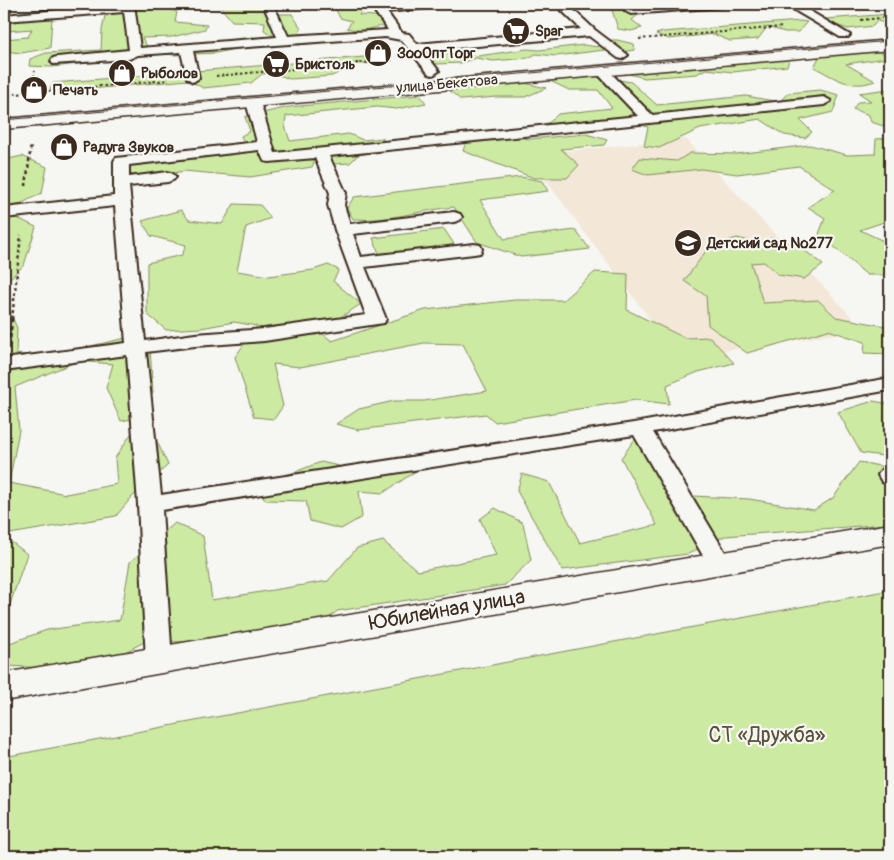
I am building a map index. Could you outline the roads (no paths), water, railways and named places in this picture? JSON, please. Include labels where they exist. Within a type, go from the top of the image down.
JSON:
[{"type":"main road","points":[[4,10],[5,4]]},
{"type":"main road","name":"улица Бекетова","points":[[4,109],[890,31]]},
{"type":"main road","name":"улица Бекетова","points":[[4,124],[890,45]]},
{"type":"main road","name":"Юбилейная улица","points":[[4,687],[719,562],[890,534]]},
{"type":"lane","points":[[268,4],[284,40]]},
{"type":"lane","points":[[398,34],[379,9],[440,4]]},
{"type":"lane","points":[[561,4],[591,32],[622,54]]},
{"type":"lane","points":[[631,11],[722,4]]},
{"type":"lane","points":[[790,4],[844,35]]},
{"type":"lane","points":[[4,18],[129,6],[135,52]]},
{"type":"lane","points":[[414,48],[591,32]]},
{"type":"lane","points":[[58,61],[129,55],[135,52],[385,33],[398,34],[405,37],[433,71]]},
{"type":"lane","points":[[186,48],[193,78]]},
{"type":"lane","points":[[602,70],[649,119]]},
{"type":"lane","points":[[253,102],[269,158],[824,101]]},
{"type":"lane","points":[[159,661],[150,504],[122,191],[121,161],[265,145]]},
{"type":"lane","points":[[4,365],[136,347],[234,336],[264,335],[377,319],[343,230],[336,205],[338,193],[320,152]]},
{"type":"lane","points":[[4,213],[122,191],[168,177]]},
{"type":"lane","points":[[343,230],[454,217]]},
{"type":"lane","points":[[355,262],[474,249]]},
{"type":"lane","points":[[150,504],[640,428],[890,384]]},
{"type":"lane","points":[[640,428],[719,562]]},
{"type":"tram line","points":[[4,120],[890,41]]},
{"type":"place","name":"Spar","points":[[516,31]]},
{"type":"place","name":"ЗооОптТорг","points":[[378,53]]},
{"type":"place","name":"Бристоль","points":[[276,64]]},
{"type":"place","name":"Рыболов","points":[[122,73]]},
{"type":"place","name":"Печать","points":[[34,90]]},
{"type":"place","name":"Радуга Звуков","points":[[64,147]]},
{"type":"place","name":"Детский сад №277","points":[[688,243]]},
{"type":"park label","name":"СТ «Дружба»","points":[[767,735]]}]
